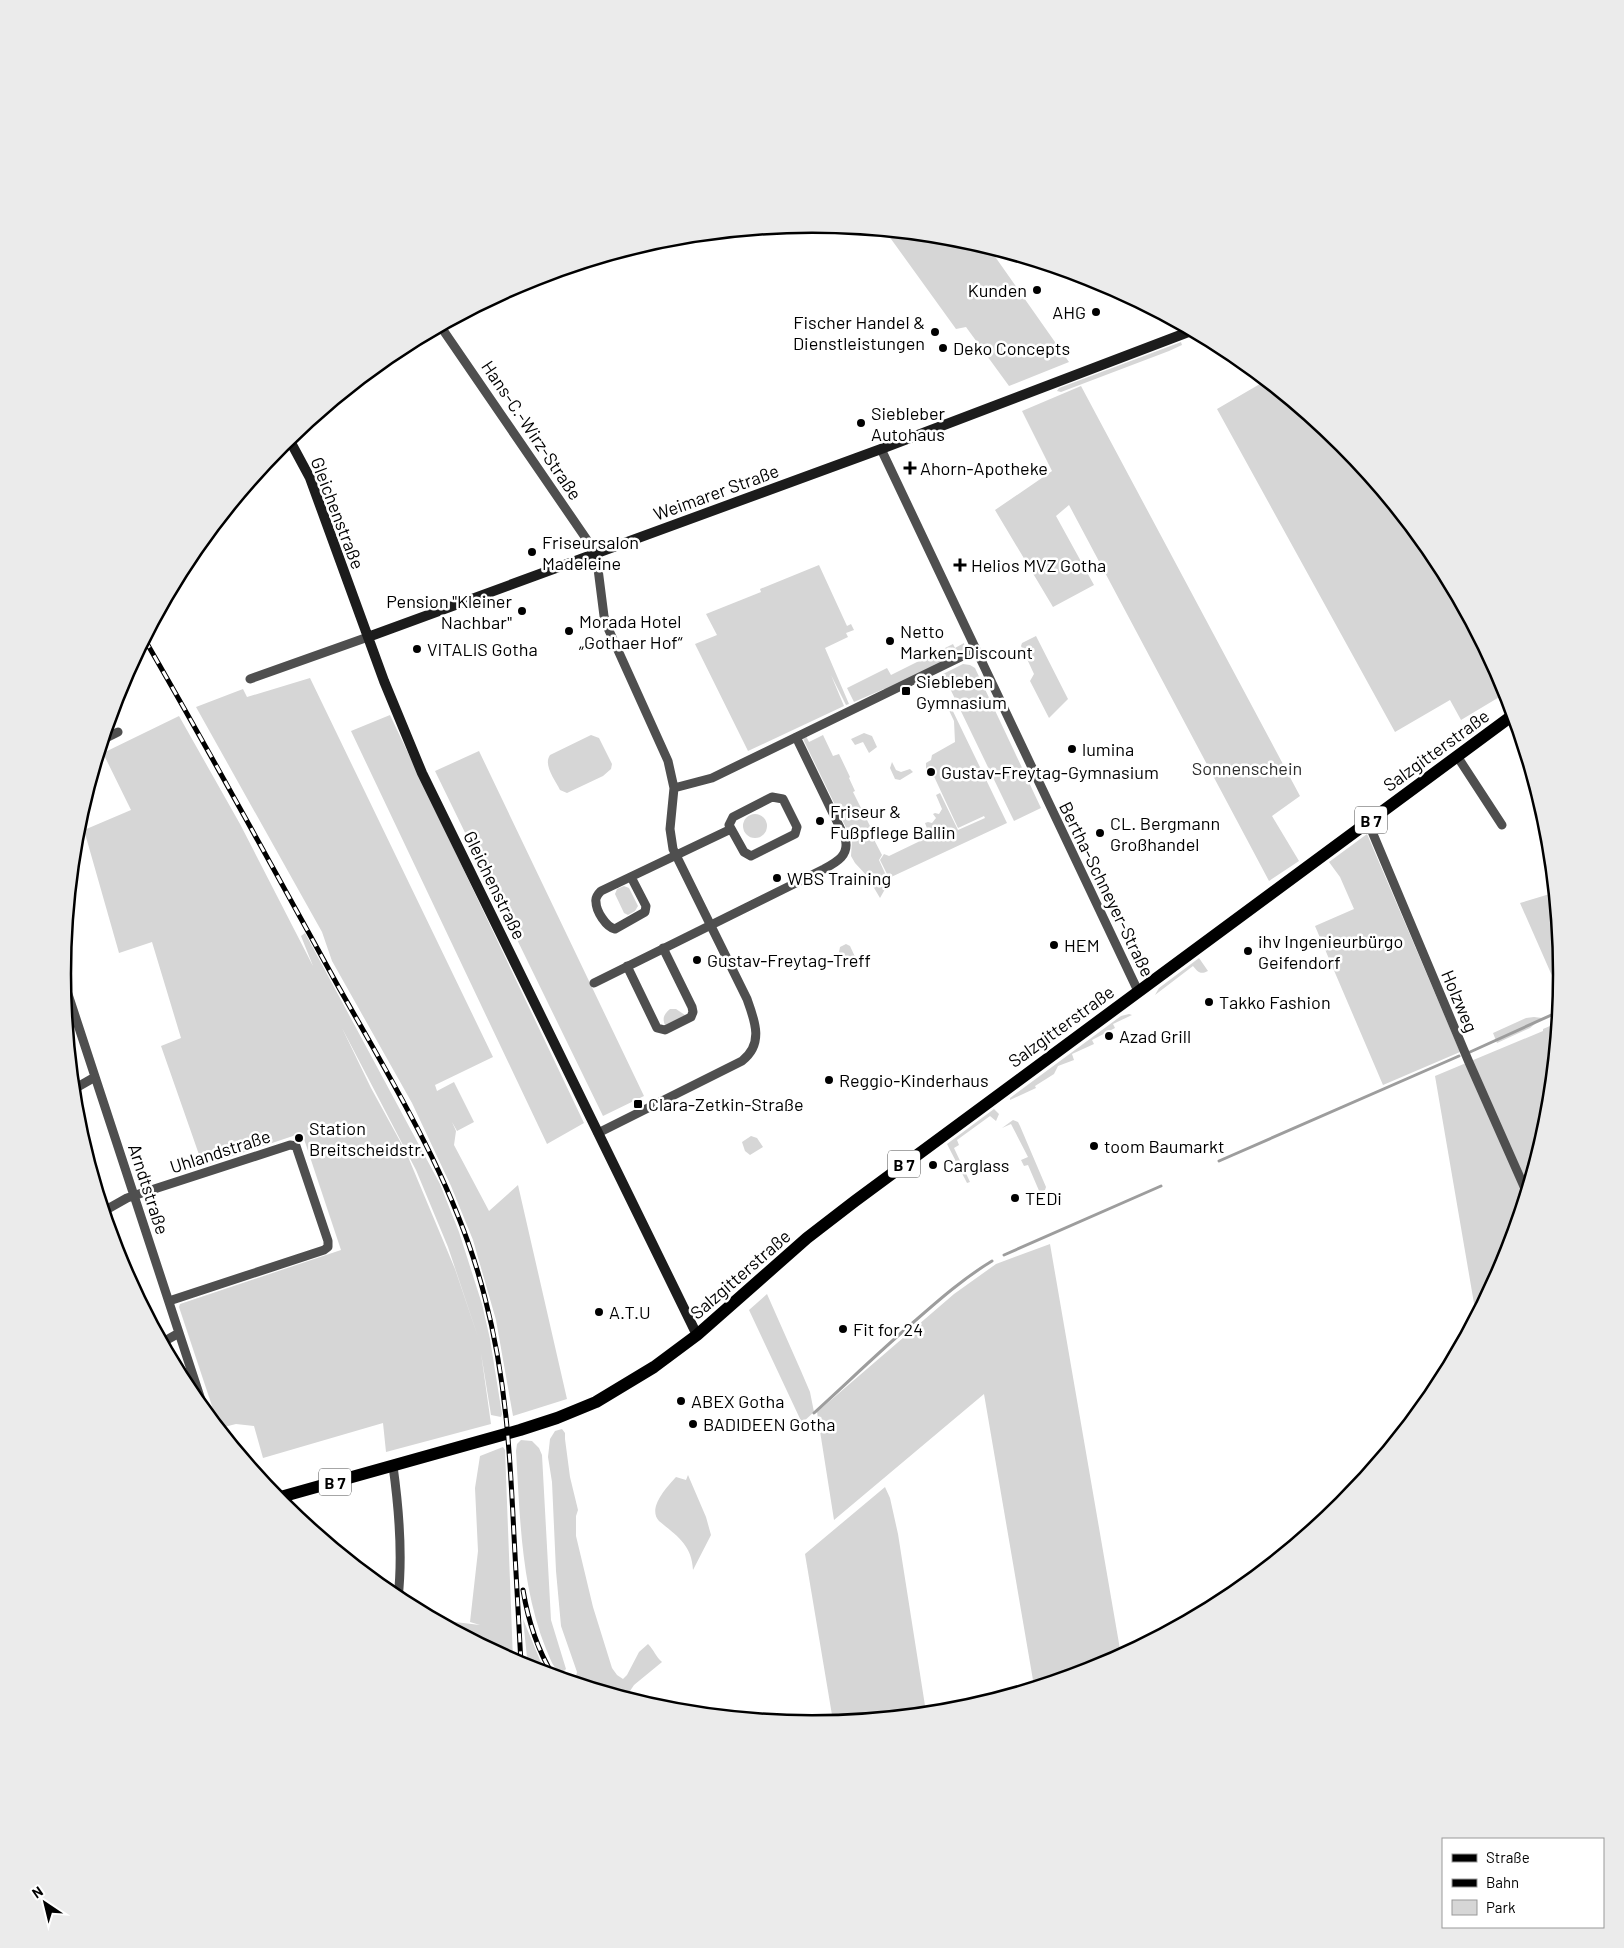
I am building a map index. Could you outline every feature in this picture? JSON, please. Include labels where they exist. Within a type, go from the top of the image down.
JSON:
[{"type":"main road","name":"Salzgitterstraße","points":[[393,1466],[548,1421],[596,1402],[654,1367],[697,1335],[830,1220],[1507,720]]},
{"type":"main road","name":"B 7","points":[[286,1496],[393,1466]]},
{"type":"street","name":"Hans-C.-Wirz-Straße","points":[[444,331],[596,553]]},
{"type":"street","name":"Weimarer Straße","points":[[250,679],[881,448],[1184,333]]},
{"type":"street","name":"Gleichenstraße","points":[[293,446],[310,478],[406,738],[697,1335]]},
{"type":"street","name":"Bertha-Schneyer-Straße","points":[[881,448],[1138,992]]},
{"type":"street","points":[[596,553],[607,626],[668,761],[674,788],[670,829],[671,841],[676,857],[752,1011],[756,1036],[752,1052],[736,1064],[598,1133]]},
{"type":"street","points":[[674,788],[712,778],[975,650]]},
{"type":"street","points":[[111,735],[118,732]]},
{"type":"street","points":[[594,983],[824,869],[837,862],[845,853],[847,843],[845,838],[796,737]]},
{"type":"street","points":[[1457,756],[1502,825]]},
{"type":"street","points":[[772,797],[783,799],[798,827],[795,834],[751,856],[744,852],[731,829],[729,825],[733,817],[772,797]]},
{"type":"street","name":"Holzweg","points":[[1368,822],[1468,1060],[1522,1183]]},
{"type":"street","points":[[631,877],[646,906],[645,912],[612,929],[606,924],[596,905],[597,897],[601,891],[631,877],[676,857],[731,829]]},
{"type":"street","points":[[626,966],[657,1028],[664,1030],[691,1018],[692,1008],[663,948]]},
{"type":"street","name":"Arndtstraße","points":[[72,1008],[197,1387]]},
{"type":"street","points":[[80,1086],[95,1077]]},
{"type":"street","name":"Uhlandstraße","points":[[110,1208],[134,1196],[290,1145],[296,1146],[328,1241],[328,1246],[324,1250],[169,1301]]},
{"type":"street","points":[[168,1339],[179,1333]]},
{"type":"street","points":[[393,1466],[398,1523],[398,1589]]},
{"type":"green space","points":[[890,238],[957,247],[994,256],[1069,362],[1009,386],[966,327],[956,329]]},
{"type":"green space","points":[[1181,342],[1182,345],[1169,351],[1061,392],[1057,391],[1059,388]]},
{"type":"green space","points":[[1260,384],[1336,450],[1400,523],[1428,562],[1454,604],[1476,646],[1498,698],[1461,720],[1450,700],[1395,732],[1217,409]]},
{"type":"green space","name":"Sonnenschein","points":[[1081,386],[1300,796],[1272,816],[1299,861],[1269,881],[1069,505],[1056,516],[1094,585],[1053,607],[995,510],[1052,471],[1022,411]]},
{"type":"green space","points":[[819,565],[847,626],[851,624],[854,630],[846,633],[848,637],[825,648],[849,704],[846,705],[831,675],[844,706],[748,751],[695,644],[717,635],[706,614],[761,592],[760,589]]},
{"type":"green space","points":[[1036,636],[1068,699],[1049,718],[1030,681],[1034,674],[1021,646],[1022,643]]},
{"type":"green space","points":[[964,643],[965,649],[963,652],[885,690],[854,702],[847,688],[887,668],[891,675],[953,644],[955,648]]},
{"type":"green space","points":[[963,664],[975,668],[1041,808],[1014,821],[943,674]]},
{"type":"green space","points":[[310,678],[493,1057],[435,1085],[437,1091],[454,1082],[474,1122],[457,1131],[452,1122],[456,1131],[454,1145],[489,1211],[518,1185],[567,1399],[513,1416],[496,1320],[473,1240],[451,1186],[412,1103],[332,961],[322,932],[196,707],[243,689],[247,697]]},
{"type":"green space","points":[[948,701],[1007,823],[889,878],[880,860],[884,854],[889,856],[918,842],[928,831],[925,823],[932,823],[936,818],[933,814],[939,814],[942,809],[936,795],[940,793],[958,830],[985,818],[984,816],[958,828],[931,770],[926,772],[926,763],[931,760],[932,755],[955,742],[954,721],[946,704]]},
{"type":"green space","points":[[390,715],[584,1123],[547,1144],[351,731]]},
{"type":"green space","points":[[179,716],[240,824],[313,966],[301,936],[305,933],[440,1184],[459,1232],[482,1304],[490,1339],[502,1414],[501,1417],[491,1415],[481,1353],[491,1424],[386,1452],[383,1423],[263,1458],[254,1426],[236,1424],[225,1427],[213,1410],[179,1307],[180,1304],[341,1250],[302,1133],[203,1166],[161,1046],[181,1038],[152,942],[119,953],[85,832],[85,830],[131,810],[104,756],[106,752]],"holes":[[[342,1028],[416,1170],[448,1247],[479,1340],[455,1269],[406,1152],[371,1088]]]},
{"type":"green space","points":[[864,733],[872,736],[877,747],[869,753],[863,742],[855,745],[851,739]]},
{"type":"green space","points":[[591,735],[599,738],[612,764],[611,769],[603,776],[567,793],[560,790],[549,768],[548,759],[550,755]]},
{"type":"green space","points":[[823,735],[833,756],[839,754],[850,777],[855,791],[853,792],[870,826],[868,828],[882,855],[879,860],[889,882],[880,898],[867,876],[851,856],[852,840],[803,738],[806,736],[809,742]]},
{"type":"green space","points":[[479,751],[644,1096],[603,1116],[435,771]]},
{"type":"green space","points":[[892,762],[896,770],[901,772],[910,769],[913,772],[900,780],[895,779],[890,768]]},
{"type":"green space","points":[[755,814],[763,818],[767,826],[763,834],[755,838],[747,834],[743,826],[747,818]]},
{"type":"green space","points":[[1367,834],[1460,1052],[1383,1085],[1315,926],[1354,909],[1340,877],[1329,862]]},
{"type":"green space","points":[[624,886],[629,888],[638,906],[635,911],[628,915],[624,913],[615,894],[617,889]]},
{"type":"green space","points":[[1548,895],[1553,978],[1520,903]]},
{"type":"green space","points":[[846,944],[850,946],[857,961],[852,966],[848,966],[839,952],[840,947]]},
{"type":"green space","points":[[1199,958],[1208,971],[1199,972],[1193,966],[1155,995],[1159,988]]},
{"type":"green space","points":[[670,1009],[676,1009],[685,1015],[665,1025],[664,1016]]},
{"type":"green space","points":[[1132,1015],[1113,1024],[1115,1028],[1092,1040],[1094,1044],[1072,1054],[1074,1060],[1058,1066],[1054,1074],[1035,1086],[1036,1088],[1010,1100],[1010,1098],[1121,1016]]},
{"type":"green space","points":[[1526,1018],[1542,1018],[1530,1028],[1497,1043],[1493,1033]]},
{"type":"green space","points":[[1551,1026],[1549,1043],[1546,1038],[1549,1044],[1539,1119],[1528,1166],[1496,1257],[1474,1305],[1435,1076],[1543,1031],[1543,1029]]},
{"type":"green space","points":[[994,1109],[999,1114],[996,1121],[990,1116],[957,1140],[959,1145],[954,1148],[970,1182],[967,1183],[947,1144]]},
{"type":"green space","points":[[1013,1120],[1018,1122],[1020,1126],[1046,1187],[1040,1193],[1028,1165],[1024,1166],[1021,1160],[1028,1157],[1011,1124],[1002,1128]]},
{"type":"green space","points":[[751,1136],[757,1138],[763,1147],[750,1155],[745,1151],[742,1142]]},
{"type":"green space","points":[[1050,1244],[1120,1647],[1033,1681],[984,1394],[834,1520],[817,1412],[954,1294],[996,1264]]},
{"type":"green space","points":[[767,1294],[810,1392],[814,1412],[802,1423],[749,1310]]},
{"type":"green space","points":[[562,1429],[565,1433],[570,1477],[578,1510],[576,1516],[576,1536],[593,1607],[612,1668],[623,1679],[639,1652],[648,1644],[662,1662],[634,1685],[629,1692],[576,1676],[577,1672],[561,1626],[556,1571],[552,1482],[548,1457],[550,1439],[555,1431]]},
{"type":"green space","points":[[521,1440],[532,1441],[539,1448],[542,1455],[551,1620],[566,1669],[564,1671],[556,1668],[550,1660],[531,1601],[523,1551],[517,1444]]},
{"type":"green space","points":[[503,1447],[505,1450],[513,1651],[453,1622],[480,1625],[470,1622],[478,1551],[475,1488],[480,1456]]},
{"type":"green space","points":[[688,1475],[706,1517],[711,1535],[693,1570],[687,1547],[659,1521],[655,1510],[660,1498],[676,1477],[686,1480]]},
{"type":"green space","points":[[885,1487],[890,1498],[898,1534],[925,1706],[832,1714],[805,1554]]},
{"type":"green space","points":[[523,1619],[541,1663],[527,1657]]},
{"type":"waterway","points":[[1470,1052],[1551,1015]]},
{"type":"waterway","points":[[1219,1161],[1459,1056]]},
{"type":"waterway","points":[[1004,1255],[1161,1186]]},
{"type":"waterway","points":[[814,1413],[934,1304],[992,1261]]},
{"type":"railway","points":[[148,646],[402,1099],[441,1176],[473,1256],[492,1328],[506,1416],[520,1654]]},
{"type":"railway","points":[[523,1590],[534,1634],[547,1665]]},
{"type":"place","name":"Kunden","points":[[1037,290]]},
{"type":"place","name":"AHG","points":[[1096,312]]},
{"type":"place","name":"Fischer Handel & Dienstleistungen","points":[[935,332]]},
{"type":"place","name":"Deko Concepts","points":[[943,348]]},
{"type":"place","name":"Siebleber Autohaus","points":[[861,423]]},
{"type":"place","name":"Ahorn-Apotheke","points":[[910,468]]},
{"type":"place","name":"Friseursalon Madeleine","points":[[532,552]]},
{"type":"place","name":"Helios MVZ Gotha","points":[[960,565]]},
{"type":"place","name":"Pension \"Kleiner Nachbar\"","points":[[522,611]]},
{"type":"place","name":"Morada Hotel „Gothaer Hof“","points":[[569,631]]},
{"type":"place","name":"Netto Marken-Discount","points":[[890,641]]},
{"type":"place","name":"VITALIS Gotha","points":[[417,649]]},
{"type":"place","name":"Siebleben Gymnasium","points":[[906,691]]},
{"type":"place","name":"lumina","points":[[1072,749]]},
{"type":"place","name":"Gustav-Freytag-Gymnasium","points":[[931,772]]},
{"type":"place","name":"Friseur & Fußpflege Ballin","points":[[820,821]]},
{"type":"place","name":"CL. Bergmann Großhandel","points":[[1100,833]]},
{"type":"place","name":"WBS Training","points":[[777,878]]},
{"type":"place","name":"HEM","points":[[1054,945]]},
{"type":"place","name":"ihv Ingenieurbürgo Geifendorf","points":[[1248,951]]},
{"type":"place","name":"Gustav-Freytag-Treff","points":[[697,960]]},
{"type":"place","name":"Takko Fashion","points":[[1209,1002]]},
{"type":"place","name":"Azad Grill","points":[[1109,1036]]},
{"type":"place","name":"Reggio-Kinderhaus","points":[[829,1080]]},
{"type":"place","name":"Clara-Zetkin-Straße","points":[[638,1104]]},
{"type":"place","name":"Station Breitscheidstr.","points":[[299,1138]]},
{"type":"place","name":"toom Baumarkt","points":[[1094,1146]]},
{"type":"place","name":"Carglass","points":[[933,1165]]},
{"type":"place","name":"TEDi","points":[[1015,1198]]},
{"type":"place","name":"A.T.U","points":[[599,1312]]},
{"type":"place","name":"Fit for 24","points":[[843,1329]]},
{"type":"place","name":"ABEX Gotha","points":[[681,1401]]},
{"type":"place","name":"BADIDEEN Gotha","points":[[693,1424]]}]
